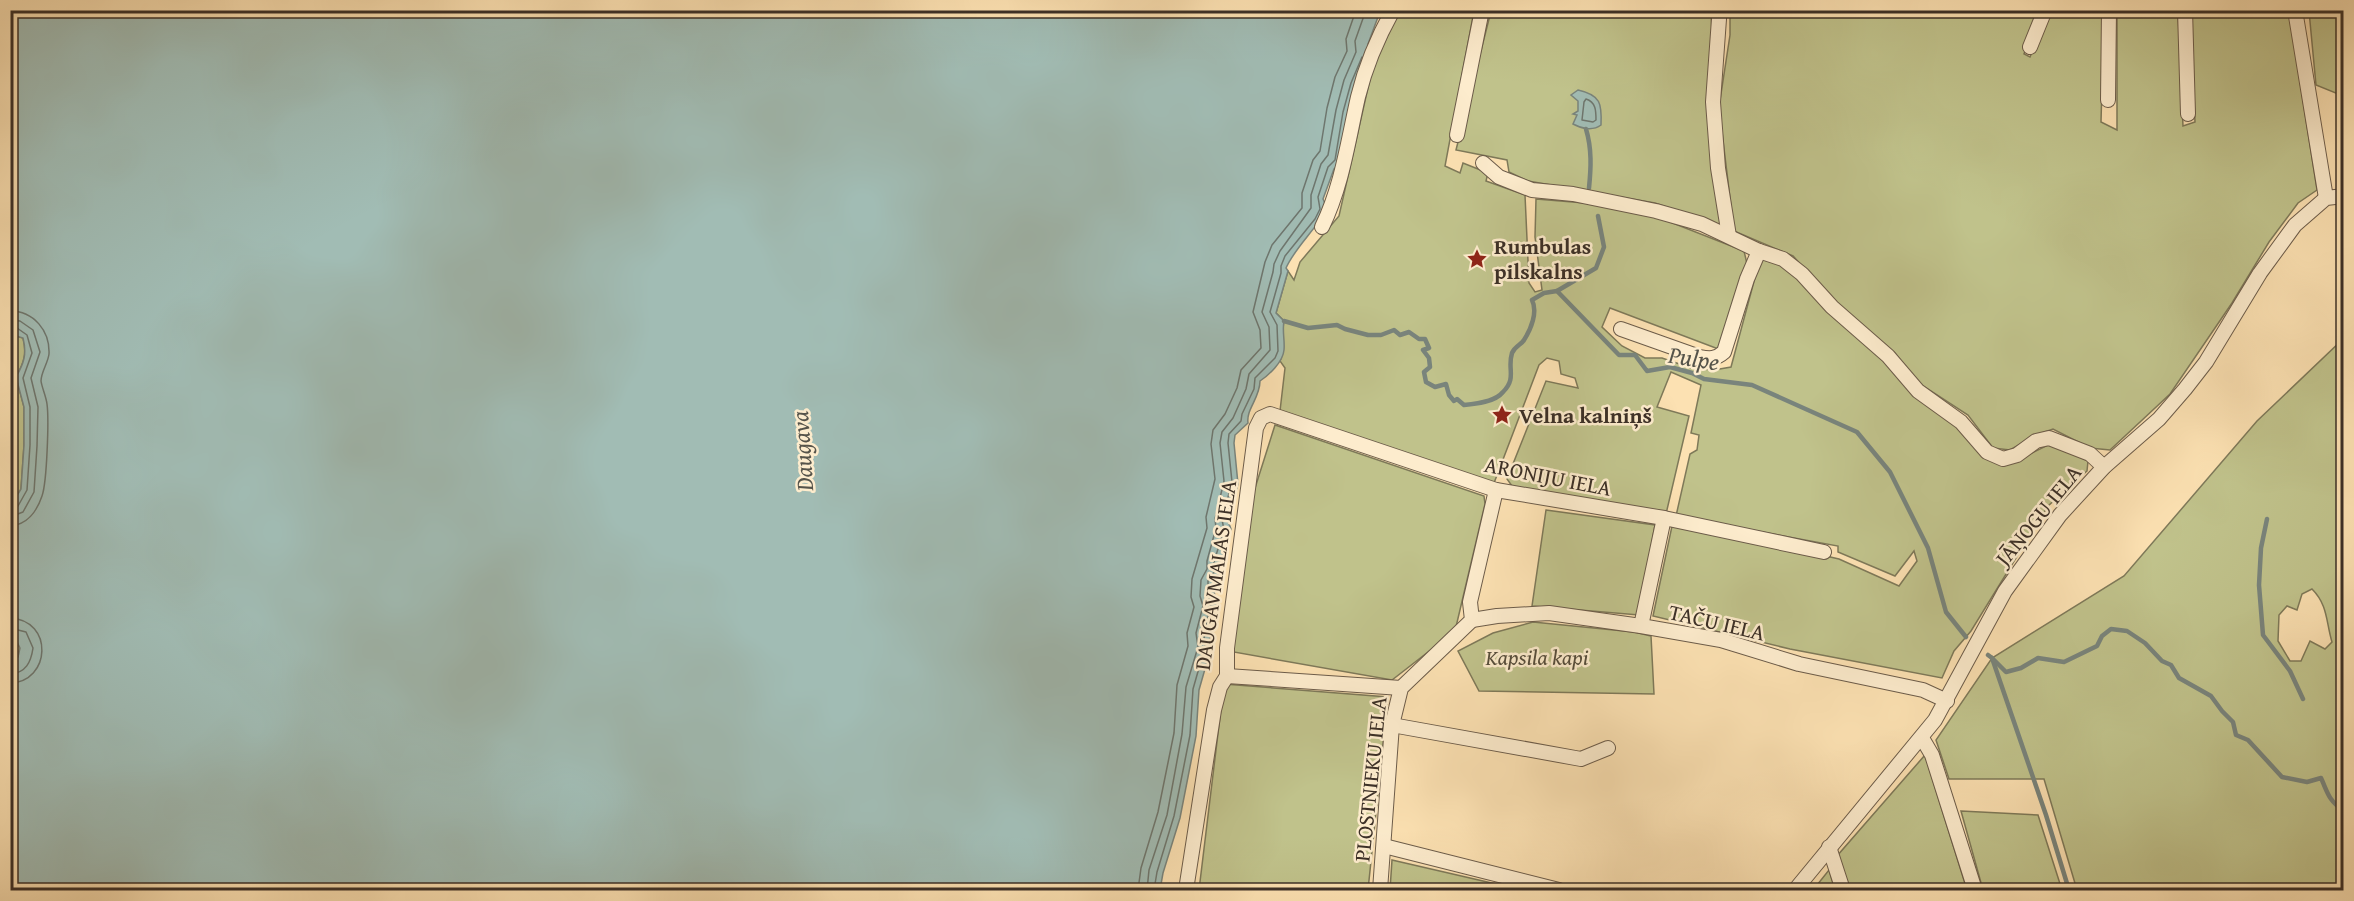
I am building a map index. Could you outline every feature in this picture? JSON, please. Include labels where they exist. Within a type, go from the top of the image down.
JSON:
[{"type":"street","points":[[1322,227],[1344,165],[1359,95],[1383,29],[1393,10]]},
{"type":"street","points":[[1457,135],[1482,10]]},
{"type":"street","points":[[1718,10],[1713,102],[1719,168],[1729,236]]},
{"type":"street","points":[[2030,47],[2045,10]]},
{"type":"street","points":[[2108,100],[2109,10]]},
{"type":"street","points":[[2185,10],[2188,114]]},
{"type":"street","points":[[2295,10],[2326,198],[2343,195]]},
{"type":"street","points":[[1483,163],[1498,177],[1532,189],[1573,194],[1656,211],[1702,224],[1759,251],[1783,259],[1802,274],[1832,307],[1888,356],[1918,392],[1961,422],[1988,452],[2003,459],[2018,455],[2036,441],[2049,438],[2090,454],[2104,467]]},
{"type":"street","name":"JĀŅOGU IELA","points":[[1795,891],[1829,847],[1922,738],[1947,701],[2005,591],[2060,515],[2104,467],[2159,419],[2185,389],[2206,362],[2260,273],[2295,225],[2326,198]]},
{"type":"street","points":[[1621,329],[1700,357],[1711,359],[1719,357],[1724,352],[1747,279],[1759,251]]},
{"type":"street","name":"ARONIJU IELA","points":[[1270,414],[1496,490],[1664,519],[1824,552]]},
{"type":"street","name":"DAUGAVMALAS IELA","points":[[1186,891],[1214,710],[1220,687],[1227,676],[1227,648],[1256,428],[1261,418],[1270,414]]},
{"type":"street","points":[[1472,620],[1470,602],[1496,490]]},
{"type":"street","points":[[1641,626],[1664,519]]},
{"type":"street","name":"TAČU IELA","points":[[1472,620],[1497,616],[1549,614],[1641,626],[1720,640],[1799,664],[1923,690],[1947,701]]},
{"type":"street","name":"PLOSTNIEKU IELA","points":[[1380,891],[1392,725],[1401,688],[1464,631],[1472,620]]},
{"type":"street","points":[[1227,676],[1401,688]]},
{"type":"street","points":[[1392,725],[1581,759],[1608,747]]},
{"type":"street","points":[[1922,738],[1932,755],[1975,891]]},
{"type":"street","points":[[1384,846],[1559,891]]},
{"type":"street","points":[[1829,847],[1843,891]]},
{"type":"green space","points":[[1399,11],[1474,11],[1445,166],[1460,173],[1463,163],[1488,173],[1486,181],[1525,195],[1529,283],[1535,292],[1542,290],[1535,237],[1536,199],[1597,204],[1660,218],[1744,251],[1748,268],[1721,350],[1610,308],[1602,327],[1622,346],[1645,358],[1662,358],[1691,368],[1714,370],[1731,367],[1760,259],[1779,264],[1798,278],[1956,424],[2014,462],[2052,443],[2088,461],[2087,471],[2048,506],[1971,631],[1954,651],[1942,678],[1790,649],[1653,616],[1672,526],[1839,559],[1899,586],[1917,561],[1914,551],[1895,576],[1838,552],[1838,546],[1676,516],[1690,454],[1697,450],[1699,435],[1691,433],[1701,385],[1671,372],[1657,407],[1689,416],[1666,514],[1512,486],[1507,479],[1546,381],[1578,388],[1575,378],[1561,374],[1559,361],[1547,358],[1539,365],[1494,483],[1280,411],[1285,368],[1280,361],[1283,351],[1284,321],[1276,313],[1288,271],[1294,280],[1300,262],[1339,216],[1372,70]]},
{"type":"green space","points":[[1491,11],[1711,11],[1721,226],[1655,203],[1528,181],[1509,172],[1507,160],[1456,150]]},
{"type":"green space","points":[[1730,11],[2040,11],[2024,54],[2030,57],[2049,11],[2104,11],[2101,122],[2117,130],[2117,11],[2178,11],[2183,126],[2195,122],[2190,11],[2289,11],[2317,190],[2298,203],[2269,242],[2232,303],[2170,394],[2110,450],[2090,448],[2053,429],[2036,435],[2010,450],[1993,448],[1968,415],[1917,382],[1895,353],[1829,296],[1793,256],[1734,231],[1719,107],[1730,35]]},
{"type":"green space","points":[[2309,11],[2343,11],[2343,96],[2316,85]]},
{"type":"green space","points":[[10,334],[23,338],[25,349],[23,363],[16,377],[24,407],[21,489],[11,507]]},
{"type":"green space","points":[[2343,339],[2343,890],[2077,890],[2044,779],[1949,779],[1936,740],[1992,658],[2124,576],[2257,421]],"holes":[[[2312,589],[2324,608],[2332,642],[2325,649],[2310,641],[2301,661],[2290,661],[2278,641],[2279,615],[2287,606],[2297,610],[2302,594]]]},
{"type":"green space","points":[[1275,425],[1484,496],[1485,504],[1455,631],[1392,680],[1228,651],[1243,526]]},
{"type":"green space","points":[[1546,510],[1655,525],[1639,615],[1532,606]]},
{"type":"green space","name":"Kapsila kapi","points":[[1533,622],[1634,632],[1651,636],[1654,694],[1479,691],[1458,651],[1493,633]]},
{"type":"green space","points":[[11,641],[17,642],[20,648],[18,657],[11,662]]},
{"type":"green space","points":[[1224,684],[1388,697],[1368,890],[1199,890]]},
{"type":"green space","points":[[1925,755],[1967,890],[1849,890],[1837,856]]},
{"type":"green space","points":[[1961,811],[2038,815],[2062,890],[1983,890]]},
{"type":"green space","points":[[1392,860],[1522,890],[1390,890]]},
{"type":"green space","points":[[1829,870],[1835,890],[1813,890]]},
{"type":"water","name":"Daugava","points":[[10,11],[1384,11],[1383,16],[1378,17],[1368,44],[1370,52],[1340,164],[1334,169],[1323,199],[1327,208],[1286,268],[1288,271],[1276,313],[1284,321],[1283,355],[1275,368],[1260,381],[1248,423],[1235,435],[1238,484],[1228,521],[1231,529],[1220,564],[1222,572],[1214,587],[1218,602],[1210,635],[1211,648],[1199,690],[1196,736],[1180,818],[1160,890],[11,890],[10,662],[18,657],[20,648],[17,642],[11,641],[10,595],[13,573],[10,507],[21,489],[24,407],[16,377],[23,363],[25,349],[23,338],[10,334]]},
{"type":"water","points":[[1578,90],[1596,98],[1600,106],[1601,118],[1601,125],[1598,127],[1587,129],[1573,124],[1577,115],[1573,114],[1578,111],[1578,101],[1571,95]]},
{"type":"waterway","points":[[1586,129],[1590,158],[1589,188]]},
{"type":"waterway","points":[[1557,291],[1596,268],[1604,247],[1598,216]]},
{"type":"waterway","name":"Pulpe","points":[[1284,321],[1308,328],[1337,325],[1368,335],[1381,335],[1394,330],[1400,335],[1409,332],[1419,339],[1425,339],[1429,348],[1423,350],[1429,358],[1430,367],[1424,372],[1426,382],[1435,387],[1446,384],[1449,395],[1454,401],[1457,399],[1464,405],[1469,405],[1495,398],[1507,387],[1511,378],[1512,353],[1524,340],[1533,320],[1532,300],[1544,293],[1557,291],[1619,355],[1635,355],[1647,371],[1670,367],[1704,379],[1752,385],[1857,432],[1890,472],[1928,548],[1946,612],[1966,637]]},
{"type":"waterway","points":[[2267,519],[2261,548],[2259,585],[2263,635],[2290,671],[2303,699]]},
{"type":"waterway","points":[[1992,658],[2006,672],[2021,668],[2038,658],[2064,662],[2097,646],[2102,636],[2111,629],[2127,631],[2145,643],[2162,661],[2171,665],[2179,678],[2211,696],[2233,722],[2236,735],[2248,740],[2282,777],[2307,782],[2321,778],[2332,800],[2344,811]]},
{"type":"waterway","points":[[1988,655],[1992,658],[2069,890]]},
{"type":"place","name":"Rumbulas pilskalns","points":[[1477,259]]},
{"type":"place","name":"Velna kalniņš","points":[[1502,415]]}]
